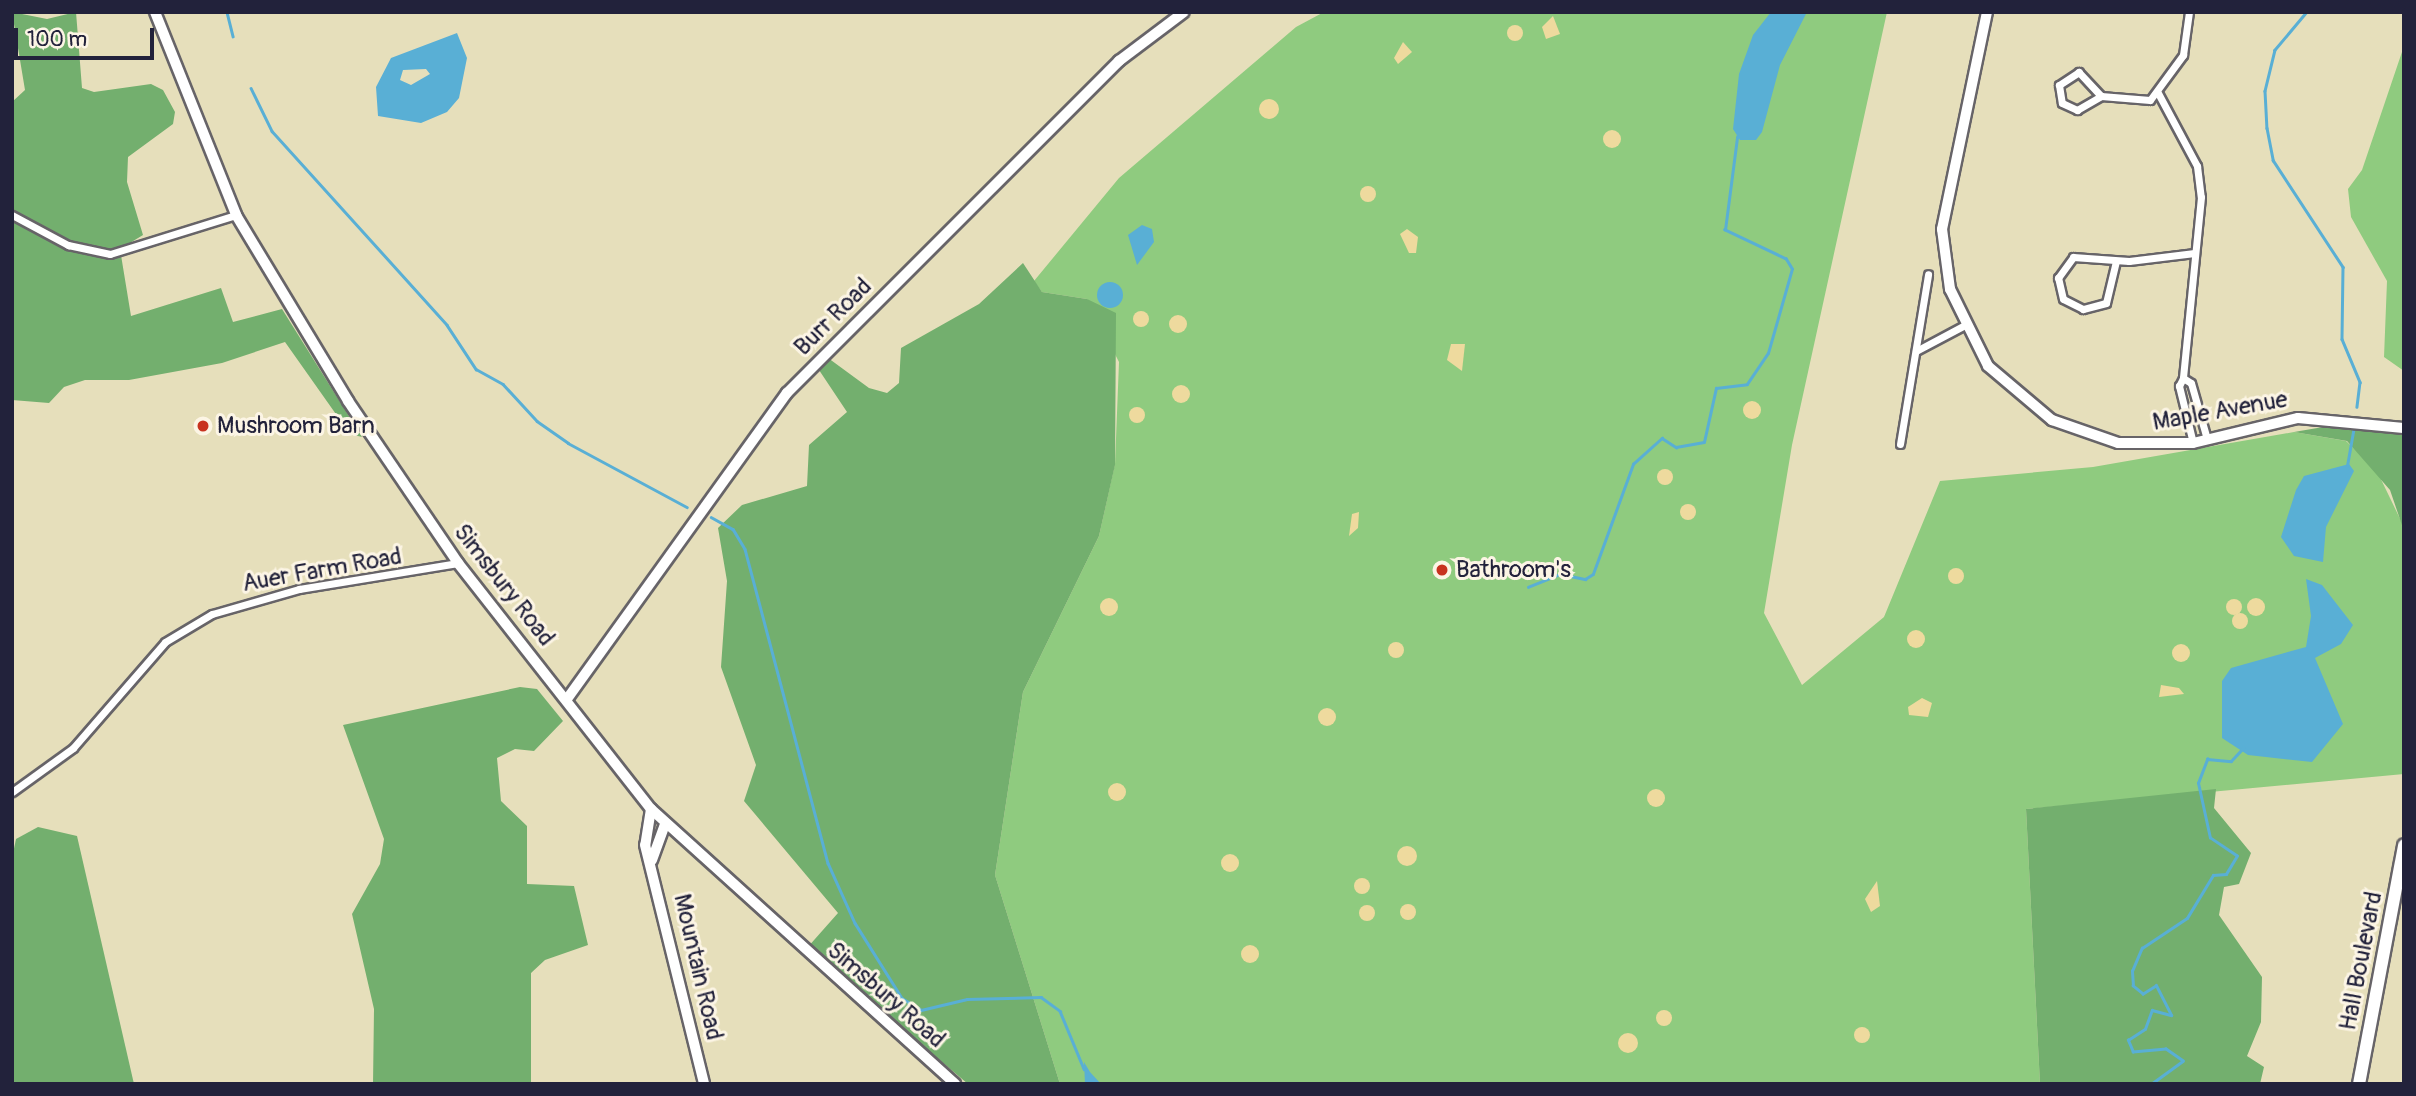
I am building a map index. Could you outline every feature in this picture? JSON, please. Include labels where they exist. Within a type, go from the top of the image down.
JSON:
[{"type":"main road","name":"Simsbury Road","points":[[155,12],[236,215],[348,401],[458,564],[665,824],[955,1084]]},
{"type":"main road","name":"Mountain Road","points":[[651,809],[645,845],[652,860],[704,1084]]},
{"type":"main road","points":[[652,860],[665,824]]},
{"type":"main road","name":"Hall Boulevard","points":[[2359,1084],[2404,845]]},
{"type":"street","name":"Burr Road","points":[[567,699],[787,393],[1119,61],[1184,12]]},
{"type":"street","name":"Maple Avenue","points":[[1987,12],[1942,229],[1950,289],[1963,326],[1988,366],[2052,420],[2118,443],[2193,443],[2298,418],[2404,428]]},
{"type":"street","points":[[2101,96],[2094,81],[2079,72],[2059,85],[2062,103],[2077,110],[2101,96],[2135,102],[2158,93],[2183,55],[2189,12]]},
{"type":"street","points":[[2158,93],[2197,166],[2194,253],[2183,378],[2179,386],[2193,443]]},
{"type":"street","points":[[12,215],[68,245],[110,254],[236,215]]},
{"type":"street","points":[[2116,261],[2106,303],[2083,309],[2063,299],[2058,278],[2073,257],[2116,261],[2194,253]]},
{"type":"street","points":[[1900,444],[1928,274]]},
{"type":"street","points":[[1916,351],[1963,326]]},
{"type":"street","points":[[2183,378],[2191,383],[2207,439]]},
{"type":"street","name":"Auer Farm Road","points":[[12,792],[73,748],[165,642],[212,614],[299,589],[458,564]]},
{"type":"green space","points":[[12,12],[47,19],[76,12],[82,88],[94,92],[151,84],[163,90],[175,112],[173,124],[128,157],[127,182],[143,235],[120,249],[131,316],[221,288],[233,322],[282,309],[362,437],[350,434],[285,342],[222,363],[129,380],[85,380],[64,387],[49,403],[12,400],[12,102],[25,90]]},
{"type":"green space","points":[[1324,12],[1887,12],[1792,445],[1764,613],[1802,685],[1884,617],[1940,481],[2093,467],[2294,432],[2346,441],[2376,469],[2404,527],[2404,774],[2026,809],[2040,1084],[1060,1084],[995,875],[1023,692],[1099,536],[1115,464],[1119,362],[1087,299],[1042,292],[1034,281],[1119,178],[1296,27]]},
{"type":"green space","points":[[2404,46],[2404,371],[2384,357],[2387,281],[2351,217],[2348,189],[2362,170]]},
{"type":"green space","points":[[1023,263],[1042,292],[1087,299],[1116,313],[1115,465],[1099,536],[1023,692],[995,875],[1060,1084],[968,1084],[807,948],[838,913],[744,801],[756,765],[721,667],[727,581],[718,528],[742,505],[807,486],[809,445],[847,412],[815,364],[824,355],[869,388],[887,393],[899,383],[901,348],[979,304]]},
{"type":"green space","points":[[2329,426],[2404,432],[2404,531],[2390,490],[2347,441],[2294,432]]},
{"type":"green space","points":[[520,687],[537,689],[563,721],[534,751],[515,749],[497,758],[501,801],[527,826],[527,884],[574,886],[588,945],[545,960],[531,973],[531,1084],[373,1084],[374,1009],[352,914],[380,864],[384,839],[343,725]]},
{"type":"green space","points":[[2216,789],[2214,808],[2251,853],[2239,884],[2224,887],[2219,915],[2262,977],[2261,1022],[2247,1056],[2264,1067],[2260,1084],[2040,1084],[2026,809]]},
{"type":"green space","points":[[38,827],[77,836],[134,1084],[12,1084],[12,858],[16,839]]},
{"type":"sand","points":[[1553,16],[1560,34],[1546,39],[1542,27]]},
{"type":"sand","points":[[1512,25],[1518,25],[1523,33],[1521,39],[1512,41],[1507,36],[1507,30]]},
{"type":"sand","points":[[1403,42],[1412,52],[1398,64],[1394,58]]},
{"type":"sand","points":[[1269,99],[1276,102],[1279,109],[1276,116],[1269,119],[1262,116],[1259,109],[1262,102]]},
{"type":"sand","points":[[1612,130],[1618,133],[1621,139],[1618,145],[1612,148],[1606,145],[1603,139],[1606,133]]},
{"type":"sand","points":[[1365,186],[1371,186],[1376,194],[1374,200],[1365,202],[1360,197],[1360,191]]},
{"type":"sand","points":[[1407,229],[1418,237],[1416,253],[1409,253],[1400,234]]},
{"type":"sand","points":[[1141,311],[1149,319],[1141,327],[1133,319]]},
{"type":"sand","points":[[1174,315],[1182,315],[1187,324],[1185,331],[1174,333],[1169,328],[1169,320]]},
{"type":"sand","points":[[1451,344],[1465,344],[1462,371],[1447,360]]},
{"type":"sand","points":[[1181,385],[1187,388],[1190,394],[1187,400],[1181,403],[1175,400],[1172,394],[1175,388]]},
{"type":"sand","points":[[1752,401],[1758,404],[1761,410],[1758,416],[1752,419],[1746,416],[1743,410],[1746,404]]},
{"type":"sand","points":[[1134,407],[1140,407],[1145,415],[1143,421],[1134,423],[1129,418],[1129,412]]},
{"type":"sand","points":[[1662,469],[1668,469],[1673,477],[1671,483],[1662,485],[1657,480],[1657,474]]},
{"type":"sand","points":[[1688,504],[1696,512],[1688,520],[1680,512]]},
{"type":"sand","points":[[1359,512],[1358,528],[1349,536],[1352,514]]},
{"type":"sand","points":[[1953,568],[1959,568],[1964,576],[1962,582],[1953,584],[1948,579],[1948,573]]},
{"type":"sand","points":[[1109,598],[1115,601],[1118,607],[1115,613],[1109,616],[1103,613],[1100,607],[1103,601]]},
{"type":"sand","points":[[2252,598],[2260,598],[2265,607],[2263,614],[2252,616],[2247,611],[2247,603]]},
{"type":"sand","points":[[2234,599],[2242,607],[2234,615],[2226,607]]},
{"type":"sand","points":[[2237,613],[2243,613],[2248,621],[2246,627],[2237,629],[2232,624],[2232,618]]},
{"type":"sand","points":[[1916,630],[1922,633],[1925,639],[1922,645],[1916,648],[1910,645],[1907,639],[1910,633]]},
{"type":"sand","points":[[1393,642],[1399,642],[1404,650],[1402,656],[1393,658],[1388,653],[1388,647]]},
{"type":"sand","points":[[2177,644],[2185,644],[2190,653],[2188,660],[2177,662],[2172,657],[2172,649]]},
{"type":"sand","points":[[2161,685],[2179,688],[2184,694],[2159,697]]},
{"type":"sand","points":[[1922,698],[1932,703],[1928,717],[1909,715],[1908,707]]},
{"type":"sand","points":[[1327,708],[1333,711],[1336,717],[1333,723],[1327,726],[1321,723],[1318,717],[1321,711]]},
{"type":"sand","points":[[1113,783],[1121,783],[1126,792],[1124,799],[1113,801],[1108,796],[1108,788]]},
{"type":"sand","points":[[1656,789],[1662,792],[1665,798],[1662,804],[1656,807],[1650,804],[1647,798],[1650,792]]},
{"type":"sand","points":[[1407,846],[1414,849],[1417,856],[1414,863],[1407,866],[1400,863],[1397,856],[1400,849]]},
{"type":"sand","points":[[1230,854],[1236,857],[1239,863],[1236,869],[1230,872],[1224,869],[1221,863],[1224,857]]},
{"type":"sand","points":[[1362,878],[1368,880],[1368,892],[1362,894],[1356,892],[1354,886],[1356,880]]},
{"type":"sand","points":[[1877,881],[1880,906],[1871,912],[1865,899]]},
{"type":"sand","points":[[1408,904],[1414,906],[1414,918],[1408,920],[1402,918],[1400,912],[1402,906]]},
{"type":"sand","points":[[1367,905],[1373,907],[1373,919],[1367,921],[1361,919],[1359,913],[1361,907]]},
{"type":"sand","points":[[1250,945],[1256,948],[1259,954],[1256,960],[1250,963],[1244,960],[1241,954],[1244,948]]},
{"type":"sand","points":[[1664,1010],[1670,1012],[1670,1024],[1664,1026],[1658,1024],[1656,1018],[1658,1012]]},
{"type":"sand","points":[[1862,1027],[1868,1029],[1868,1041],[1862,1043],[1856,1041],[1854,1035],[1856,1029]]},
{"type":"sand","points":[[1628,1033],[1635,1036],[1638,1043],[1635,1050],[1628,1053],[1621,1050],[1618,1043],[1621,1036]]},
{"type":"water","points":[[1771,12],[1807,12],[1780,65],[1762,132],[1756,140],[1740,140],[1733,129],[1739,74],[1753,35]]},
{"type":"water","points":[[457,33],[467,58],[459,98],[447,112],[421,123],[378,116],[376,87],[391,58]],"holes":[[[426,69],[430,74],[411,85],[400,80],[403,70]]]},
{"type":"water","points":[[1142,225],[1152,229],[1154,242],[1137,265],[1128,235]]},
{"type":"water","points":[[1110,282],[1119,286],[1123,295],[1119,304],[1110,308],[1101,304],[1097,295],[1101,286]]},
{"type":"water","points":[[2349,464],[2354,471],[2326,527],[2323,562],[2294,556],[2281,537],[2296,490],[2304,476]]},
{"type":"water","points":[[2306,579],[2322,585],[2353,625],[2341,644],[2315,658],[2343,724],[2312,762],[2248,755],[2222,738],[2222,681],[2231,668],[2306,647],[2311,616]]},
{"type":"water","points":[[1084,1062],[1090,1072],[1101,1084],[1085,1084]]},
{"type":"waterway","points":[[227,12],[233,36]]},
{"type":"waterway","points":[[2307,12],[2275,50],[2265,91],[2267,128],[2273,160],[2343,267],[2342,339],[2360,382],[2357,407]]},
{"type":"waterway","points":[[251,88],[272,131],[447,325],[476,369],[503,384],[537,421],[568,443],[687,507]]},
{"type":"waterway","points":[[1528,587],[1561,574],[1585,579],[1593,574],[1633,464],[1662,438],[1676,447],[1704,442],[1716,388],[1747,384],[1768,353],[1792,269],[1786,259],[1725,230],[1737,137]]},
{"type":"waterway","points":[[2347,466],[2353,431]]},
{"type":"waterway","points":[[711,517],[733,529],[745,549],[828,863],[855,923],[902,998],[921,1010],[967,999],[1041,997],[1060,1011],[1084,1069]]},
{"type":"waterway","points":[[2151,1084],[2183,1061],[2166,1049],[2133,1052],[2128,1040],[2145,1029],[2152,1010],[2171,1015],[2156,986],[2143,994],[2133,986],[2132,971],[2142,948],[2187,918],[2213,875],[2226,874],[2237,856],[2210,838],[2198,783],[2207,759],[2231,761],[2243,748]]},
{"type":"place","name":"Mushroom Barn","points":[[203,426]]},
{"type":"place","name":"Bathroom's","points":[[1442,570]]}]
